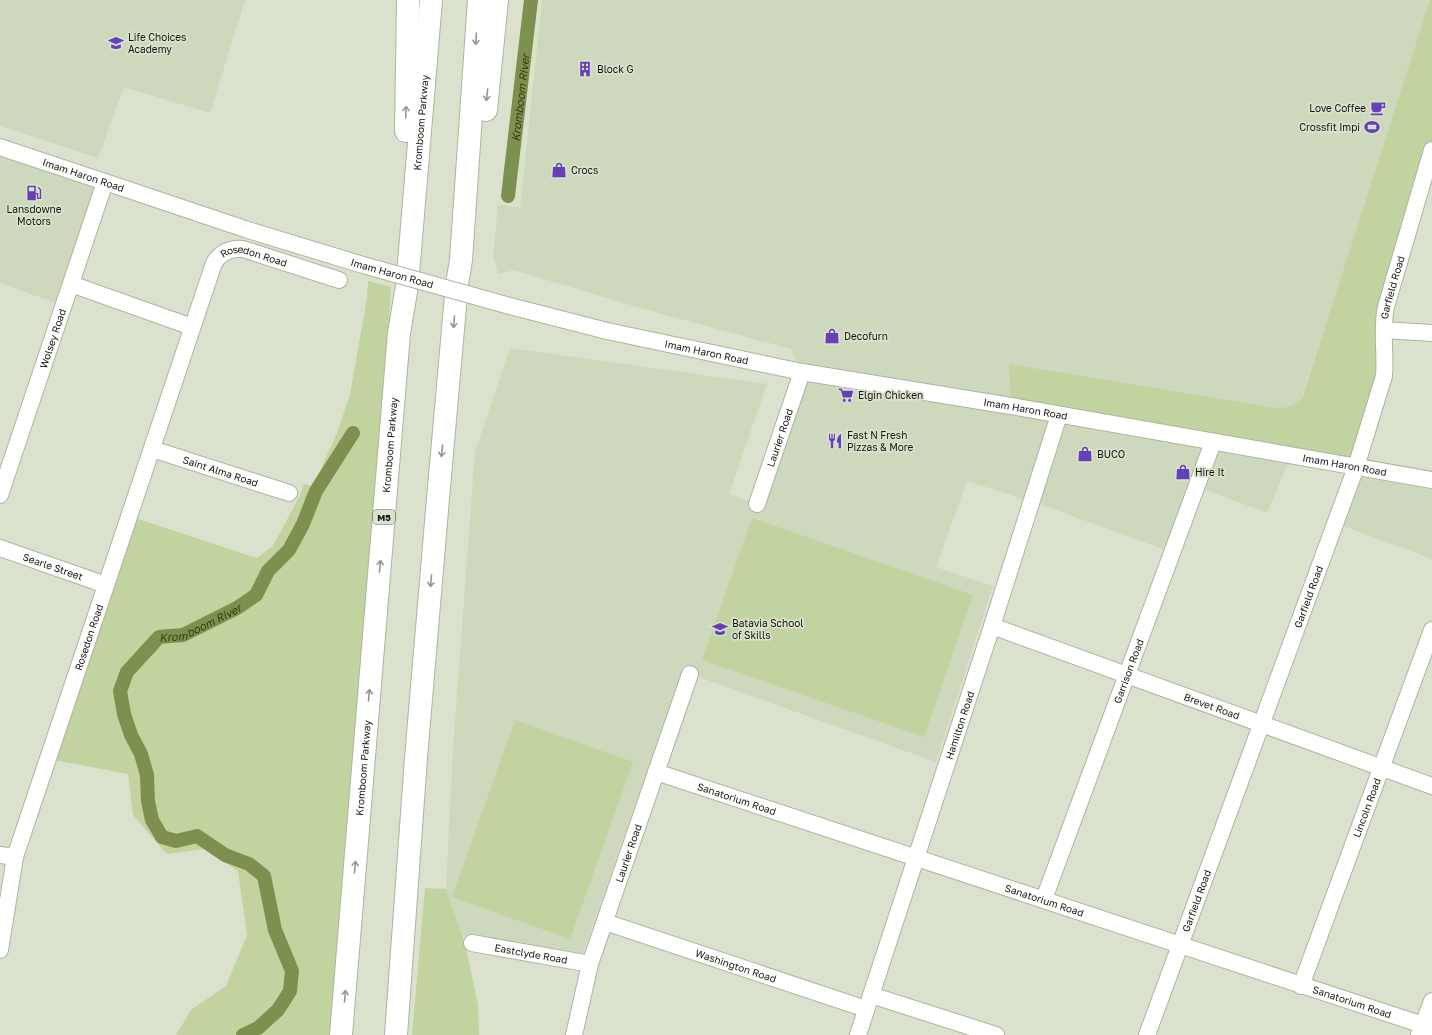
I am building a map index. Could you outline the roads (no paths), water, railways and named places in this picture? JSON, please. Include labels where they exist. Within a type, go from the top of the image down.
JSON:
[{"type":"highway","points":[[399,332],[408,74],[408,0]]},
{"type":"highway","name":"Kromboom Parkway","points":[[341,1035],[399,332],[407,286],[430,0]]},
{"type":"highway","points":[[461,260],[479,0]]},
{"type":"highway","points":[[396,1035],[416,758],[457,284],[474,203],[482,152],[497,0]]},
{"type":"street","name":"Imam Haron Road","points":[[0,146],[291,243],[510,306],[607,331],[802,372],[1432,480]]},
{"type":"street","name":"Garfield Road","points":[[1147,1035],[1356,467],[1384,376],[1384,317],[1386,307],[1425,198],[1432,150]]},
{"type":"street","name":"Wolsey Road","points":[[0,495],[105,182]]},
{"type":"street","name":"Rosedon Road","points":[[0,950],[8,856],[106,585],[214,263],[220,255],[229,250],[244,249],[339,280]]},
{"type":"street","points":[[72,284],[192,327]]},
{"type":"street","points":[[1384,330],[1432,333]]},
{"type":"street","name":"Laurier Road","points":[[757,504],[802,372]]},
{"type":"street","name":"Hamilton Road","points":[[858,1035],[915,857],[992,626],[1059,415]]},
{"type":"street","name":"Garrison Road","points":[[1044,900],[1213,442]]},
{"type":"street","name":"Saint Alma Road","points":[[152,449],[290,493]]},
{"type":"street","name":"Searle Street","points":[[0,548],[106,585]]},
{"type":"street","name":"Brevet Road","points":[[992,626],[1432,786]]},
{"type":"street","name":"Lincoln Road","points":[[1301,986],[1432,630]]},
{"type":"street","name":"Laurier Road","points":[[574,1035],[590,964],[690,674]]},
{"type":"street","name":"Sanatorium Road","points":[[656,772],[1180,945],[1425,1029]]},
{"type":"street","name":"Washington Road","points":[[605,922],[869,1002],[996,1035]]},
{"type":"street","name":"Eastclyde Road","points":[[472,943],[590,964]]},
{"type":"street","points":[[1425,1029],[1432,1001]]},
{"type":"waterway","name":"Kromboom River","points":[[508,196],[531,0]]},
{"type":"waterway","name":"Kromboom River","points":[[243,1035],[258,1028],[278,1010],[290,991],[292,971],[275,930],[264,876],[249,864],[225,855],[197,836],[176,841],[162,837],[152,820],[148,801],[147,775],[141,754],[131,735],[124,714],[120,691],[127,672],[159,637],[183,635],[237,608],[256,595],[268,571],[289,550],[303,524],[316,491],[353,433]]},
{"type":"place","name":"Life Choices Academy","points":[[116,43]]},
{"type":"place","name":"Block G","points":[[585,69]]},
{"type":"place","name":"Love Coffee","points":[[1378,108]]},
{"type":"place","name":"Crossfit Impi","points":[[1372,127]]},
{"type":"place","name":"Crocs","points":[[559,170]]},
{"type":"place","name":"Lansdowne Motors","points":[[34,193]]},
{"type":"place","name":"Decofurn","points":[[832,336]]},
{"type":"place","name":"Elgin Chicken","points":[[846,395]]},
{"type":"place","name":"Fast N Fresh Pizzas & More","points":[[835,441]]},
{"type":"place","name":"BUCO","points":[[1085,454]]},
{"type":"place","name":"Hire It","points":[[1183,472]]},
{"type":"place","name":"Batavia School of Skills","points":[[720,629]]}]
